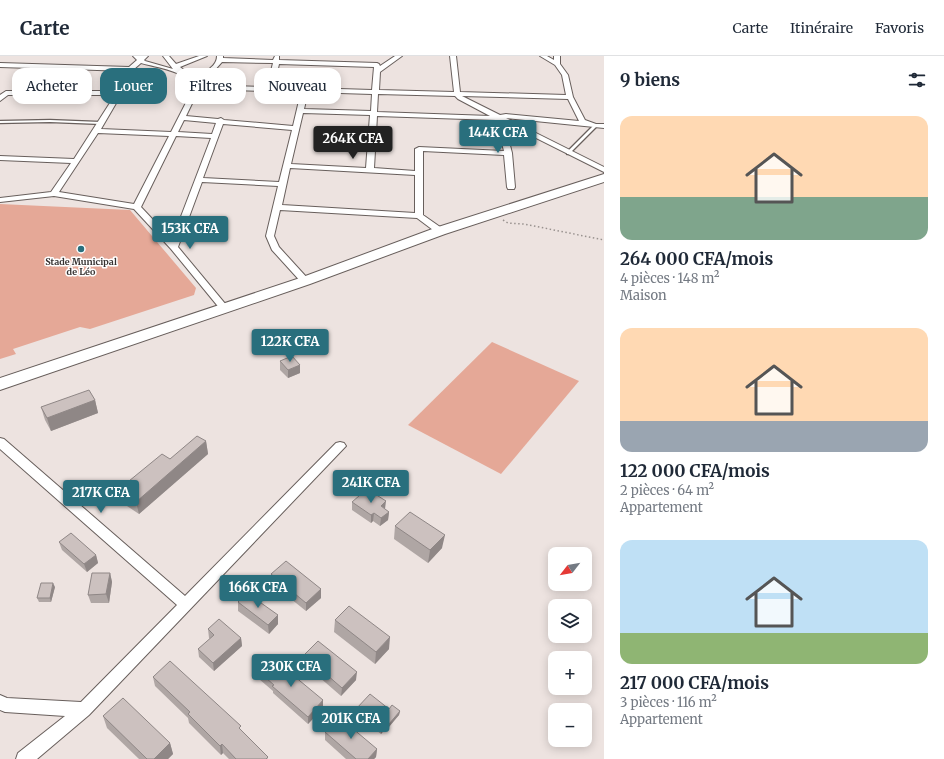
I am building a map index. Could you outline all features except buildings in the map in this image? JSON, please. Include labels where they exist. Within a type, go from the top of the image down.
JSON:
[{"type":"main road","points":[[0,384],[305,281],[440,231],[604,178]]},
{"type":"street","points":[[166,56],[175,67],[204,56]]},
{"type":"street","points":[[213,68],[220,58],[277,59],[376,69],[399,56]]},
{"type":"street","points":[[453,56],[457,94],[465,102],[604,170]]},
{"type":"street","points":[[543,56],[557,64],[565,75],[570,97],[582,121],[588,124]]},
{"type":"street","points":[[557,56],[557,64]]},
{"type":"street","points":[[131,68],[141,57],[143,62],[175,71]]},
{"type":"street","points":[[366,59],[376,69],[370,170]]},
{"type":"street","points":[[0,66],[100,68]]},
{"type":"street","points":[[341,91],[570,97]]},
{"type":"street","points":[[0,99],[6,93],[12,93]]},
{"type":"street","points":[[54,194],[77,161],[112,104]]},
{"type":"street","points":[[137,207],[189,104]]},
{"type":"street","points":[[302,104],[270,236],[275,248],[305,281]]},
{"type":"street","points":[[300,111],[499,118],[506,116],[604,126]]},
{"type":"street","points":[[182,118],[221,120],[296,128]]},
{"type":"street","points":[[499,118],[508,153],[511,187]]},
{"type":"street","points":[[174,247],[221,120]]},
{"type":"street","points":[[96,131],[215,136]]},
{"type":"street","points":[[419,216],[419,149],[508,153]]},
{"type":"street","points":[[0,158],[77,161]]},
{"type":"street","points":[[287,166],[418,173]]},
{"type":"street","points":[[199,180],[282,184]]},
{"type":"street","points":[[0,200],[54,194],[137,207],[174,247],[224,308]]},
{"type":"street","points":[[277,207],[419,216],[440,231]]},
{"type":"street","points":[[24,759],[84,710],[340,446]]},
{"type":"street","points":[[2,447],[186,605]]},
{"type":"street","points":[[0,702],[5,705],[84,710]]},
{"type":"lane","points":[[0,122],[50,121],[101,123]]},
{"type":"lane","points":[[568,153],[595,126]]},
{"type":"path","points":[[6,93],[13,86],[29,81],[37,66]]},
{"type":"path","points":[[491,214],[508,223],[524,224],[604,240]]},
{"type":"shaded area","name":"Stade Municipal de Léo","points":[[0,204],[130,210],[196,288],[194,295],[90,329],[80,327],[13,349],[16,354],[0,359]]},
{"type":"shaded area","points":[[492,342],[579,381],[501,474],[408,425]]},
{"type":"place","name":"Stade Municipal de Léo","points":[[81,249]]}]
